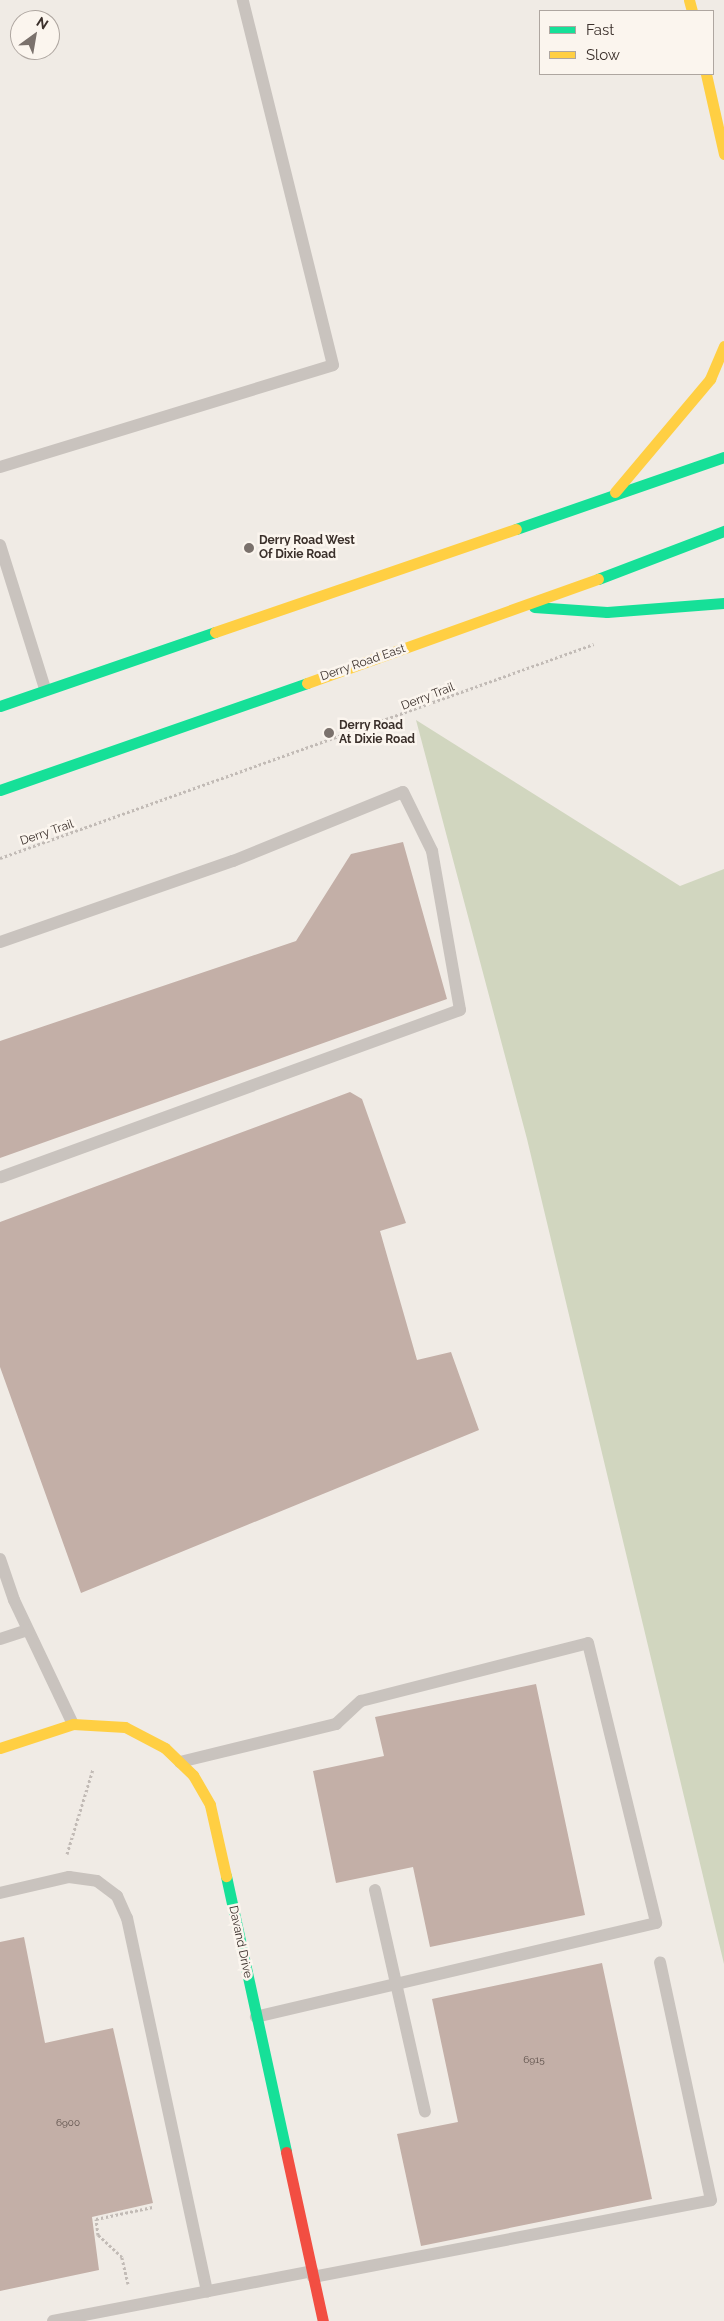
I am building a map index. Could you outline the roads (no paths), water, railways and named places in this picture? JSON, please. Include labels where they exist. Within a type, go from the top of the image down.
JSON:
[{"type":"main road","points":[[706,75],[724,154]]},
{"type":"main road","points":[[615,492],[710,379],[724,346]]},
{"type":"main road","points":[[0,706],[615,492],[724,457]]},
{"type":"main road","name":"Derry Road East","points":[[0,790],[526,606],[724,532]]},
{"type":"main road","points":[[526,606],[607,612],[724,604]]},
{"type":"main road","name":"Davand Drive","points":[[0,1748],[73,1724],[125,1727],[165,1748],[180,1762],[210,1805],[323,2321]]},
{"type":"lane","points":[[0,467],[333,365],[243,0]]},
{"type":"lane","points":[[0,545],[45,689]]},
{"type":"lane","points":[[0,942],[234,861],[403,792],[432,851],[460,1010],[0,1177]]},
{"type":"lane","points":[[0,1558],[28,1630],[73,1724]]},
{"type":"lane","points":[[0,1639],[28,1630]]},
{"type":"lane","points":[[180,1762],[336,1724],[361,1701],[588,1642],[656,1923],[256,2017]]},
{"type":"lane","points":[[0,1893],[58,1879],[97,1881],[117,1896],[127,1918],[207,2292]]},
{"type":"lane","points":[[375,1890],[424,2111]]},
{"type":"lane","points":[[53,2321],[711,2200],[660,1962]]},
{"type":"place","name":"Derry Road West Of Dixie Road","points":[[249,548]]},
{"type":"place","name":"Derry Road At Dixie Road","points":[[329,733]]}]
